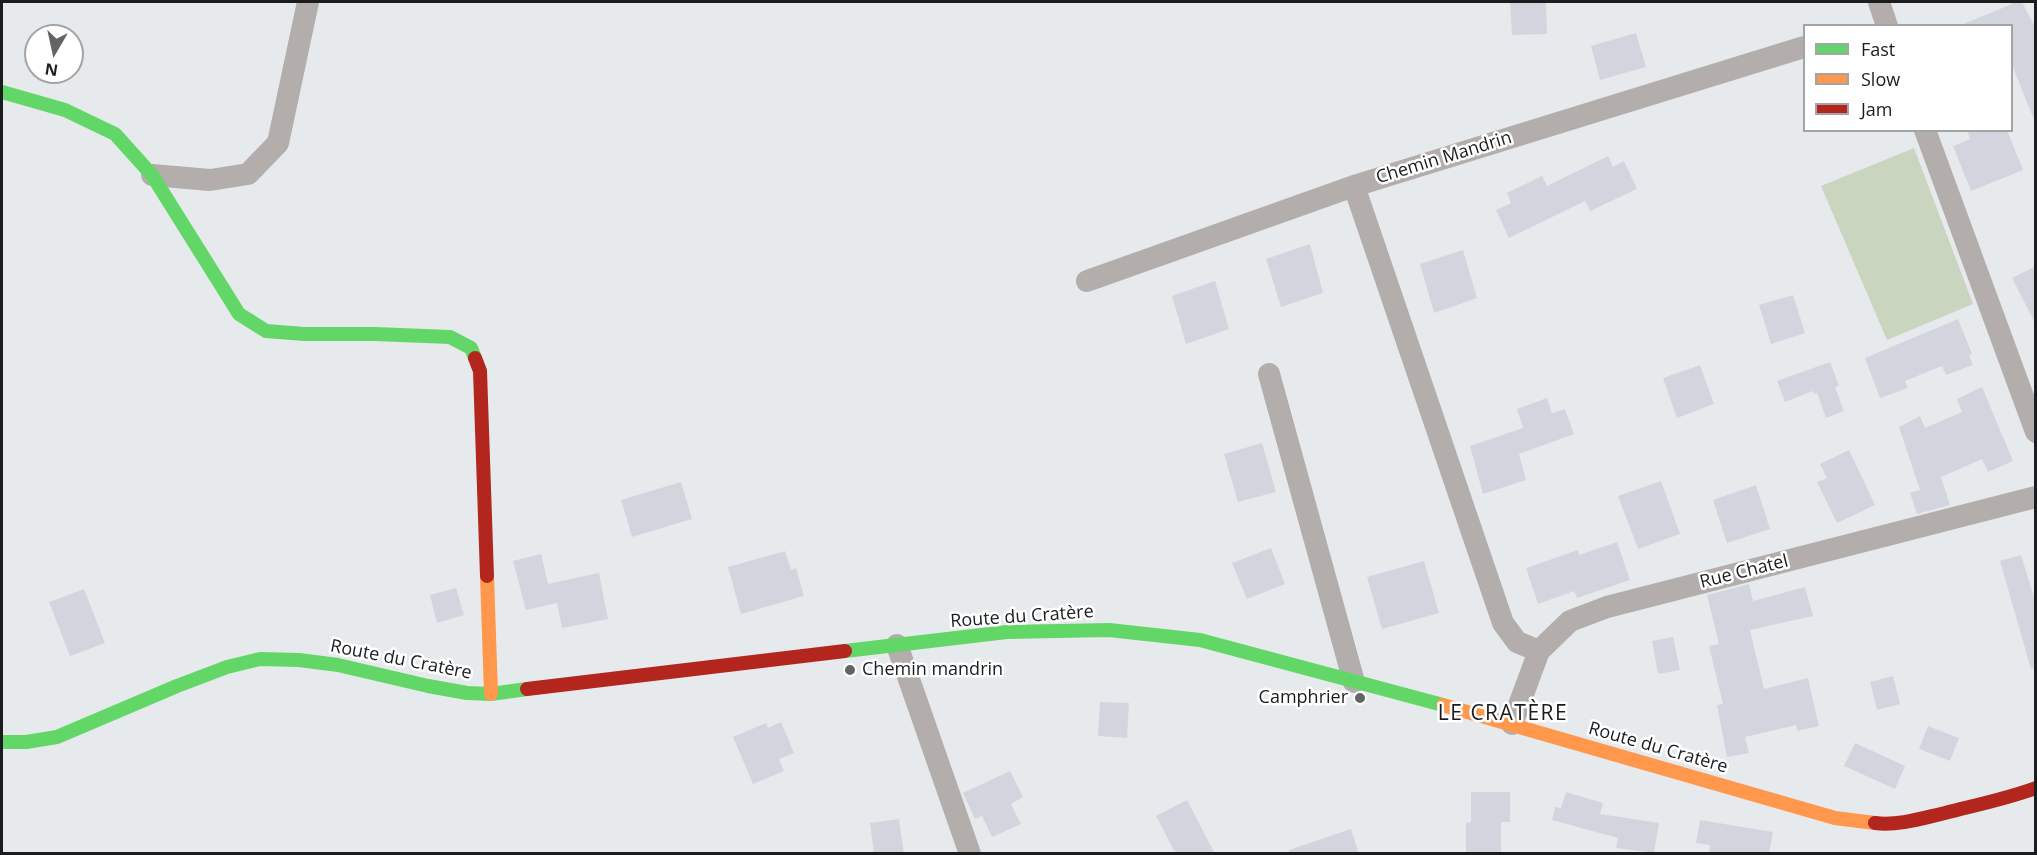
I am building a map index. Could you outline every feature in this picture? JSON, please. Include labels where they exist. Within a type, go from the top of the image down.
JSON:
[{"type":"street","points":[[152,175],[210,180],[248,174],[278,143],[308,2]]},
{"type":"street","name":"Chemin Mandrin","points":[[1088,281],[1354,186],[1803,47]]},
{"type":"street","points":[[2,92],[65,110],[115,134],[152,175],[239,314],[266,331],[450,337],[471,348],[480,371],[491,694]]},
{"type":"street","points":[[1926,132],[2036,432]]},
{"type":"street","points":[[1354,186],[1503,623],[1517,642],[1539,651]]},
{"type":"street","points":[[1269,375],[1354,682]]},
{"type":"street","name":"Rue Chatel","points":[[1512,724],[1539,651],[1570,621],[1607,607],[2036,497]]},
{"type":"street","name":"Route du Cratère","points":[[2,742],[26,742],[57,737],[177,686],[227,667],[260,659],[299,660],[328,664],[428,686],[467,693],[491,694],[592,680],[1007,632],[1109,630],[1200,640],[1512,724],[1835,818],[1885,824],[2008,798],[2036,788]]},
{"type":"street","points":[[897,645],[970,854]]},
{"type":"green space","points":[[1914,148],[1973,304],[1887,340],[1821,186]]},
{"type":"building","points":[[1510,2],[1546,2],[1547,34],[1512,35]]},
{"type":"building","points":[[2012,2],[2022,2],[2036,29],[2035,122],[2013,67],[2013,24],[1963,24],[2012,4]]},
{"type":"building","points":[[1636,33],[1646,67],[1600,80],[1591,46]]},
{"type":"building","points":[[1968,132],[2008,132],[2023,170],[1971,191],[1953,146],[1970,139]]},
{"type":"building","points":[[1608,156],[1613,167],[1624,161],[1637,189],[1590,211],[1585,201],[1509,238],[1496,210],[1511,203],[1507,193],[1542,176],[1547,186]]},
{"type":"building","points":[[1310,244],[1323,293],[1281,307],[1266,259]]},
{"type":"building","points":[[1463,250],[1477,298],[1434,313],[1420,264]]},
{"type":"building","points":[[2036,266],[2036,325],[2012,278]]},
{"type":"building","points":[[1215,281],[1229,329],[1186,344],[1172,296]]},
{"type":"building","points":[[1793,295],[1805,333],[1771,344],[1759,305]]},
{"type":"building","points":[[1958,319],[1972,354],[1969,355],[1973,365],[1946,375],[1942,366],[1905,381],[1908,388],[1880,398],[1865,358]]},
{"type":"building","points":[[1830,362],[1839,386],[1835,387],[1844,411],[1826,418],[1817,393],[1814,394],[1813,391],[1785,402],[1777,381]]},
{"type":"building","points":[[1700,365],[1714,404],[1677,418],[1663,378]]},
{"type":"building","points":[[1982,387],[2013,461],[1988,472],[1982,459],[1941,477],[1950,505],[1917,514],[1910,493],[1920,490],[1899,427],[1920,416],[1925,428],[1962,412],[1957,399]]},
{"type":"building","points":[[1547,398],[1552,413],[1565,409],[1574,434],[1519,454],[1526,480],[1483,494],[1470,446],[1523,428],[1517,409]]},
{"type":"building","points":[[1262,443],[1276,492],[1238,502],[1224,454]]},
{"type":"building","points":[[1849,450],[1875,505],[1837,523],[1817,482],[1827,478],[1820,464]]},
{"type":"building","points":[[1661,481],[1680,534],[1638,549],[1618,496]]},
{"type":"building","points":[[681,482],[692,519],[632,537],[621,500]]},
{"type":"building","points":[[1756,485],[1770,529],[1727,543],[1713,500]]},
{"type":"building","points":[[1617,542],[1630,580],[1577,598],[1574,591],[1538,604],[1526,568],[1578,550],[1579,555]]},
{"type":"building","points":[[1271,548],[1285,584],[1247,599],[1232,563]]},
{"type":"building","points":[[785,551],[791,570],[796,568],[804,596],[741,614],[728,567]]},
{"type":"building","points":[[541,554],[548,584],[599,573],[608,619],[562,628],[557,603],[526,610],[513,561]]},
{"type":"building","points":[[2021,555],[2036,604],[2036,668],[2031,669],[2000,561]]},
{"type":"building","points":[[1424,561],[1439,613],[1382,629],[1367,577]]},
{"type":"building","points":[[1749,584],[1753,601],[1805,587],[1813,616],[1750,630],[1764,689],[1808,678],[1819,726],[1797,731],[1796,725],[1745,737],[1749,753],[1727,757],[1717,705],[1723,704],[1709,646],[1719,644],[1707,595]]},
{"type":"building","points":[[456,588],[464,615],[437,623],[430,595]]},
{"type":"building","points":[[84,589],[105,643],[70,656],[49,602]]},
{"type":"building","points":[[1673,637],[1680,670],[1658,674],[1652,641]]},
{"type":"building","points":[[1893,676],[1900,704],[1877,710],[1870,682]]},
{"type":"building","points":[[1100,702],[1129,703],[1127,738],[1098,736]]},
{"type":"building","points":[[781,722],[794,753],[779,759],[784,771],[753,784],[733,737],[766,723],[768,728]]},
{"type":"building","points":[[1928,726],[1959,738],[1950,761],[1919,749]]},
{"type":"building","points":[[1855,743],[1905,766],[1895,789],[1844,766]]},
{"type":"building","points":[[1010,771],[1023,797],[1011,804],[1021,824],[992,837],[982,816],[975,819],[963,793]]},
{"type":"building","points":[[1471,792],[1510,792],[1510,822],[1501,822],[1501,854],[1466,854],[1466,823],[1471,822]]},
{"type":"building","points":[[1566,792],[1603,803],[1600,814],[1659,823],[1654,853],[1616,848],[1618,838],[1552,820],[1555,807],[1561,808]]},
{"type":"building","points":[[1187,800],[1215,854],[1176,854],[1156,816]]},
{"type":"building","points":[[899,819],[904,854],[874,854],[870,823]]},
{"type":"building","points":[[1700,820],[1773,832],[1769,854],[1709,854],[1710,845],[1696,843]]},
{"type":"building","points":[[1351,829],[1359,854],[1289,854],[1289,850]]},
{"type":"traffic: fast","points":[[2,92],[65,110],[115,134],[152,175],[239,314],[266,331],[450,337],[471,348],[475,358]]},
{"type":"traffic: fast","points":[[845,651],[1007,632],[1109,630],[1200,640],[1443,705]]},
{"type":"traffic: fast","points":[[2,742],[26,742],[57,737],[177,686],[227,667],[260,659],[299,660],[338,665],[467,693],[491,694],[527,689]]},
{"type":"traffic: slow","points":[[487,576],[491,694]]},
{"type":"traffic: slow","points":[[1443,705],[1835,818],[1875,823]]},
{"type":"traffic: jam","points":[[475,358],[480,371],[487,576]]},
{"type":"traffic: jam","points":[[527,689],[845,651]]},
{"type":"traffic: jam","points":[[1875,823],[1919,819],[2002,799],[2036,788]]},
{"type":"place","name":"Chemin mandrin","points":[[850,670]]},
{"type":"place","name":"Camphrier","points":[[1360,698]]},
{"type":"district","name":"LE CRATÈRE","points":[[1503,714]]}]
